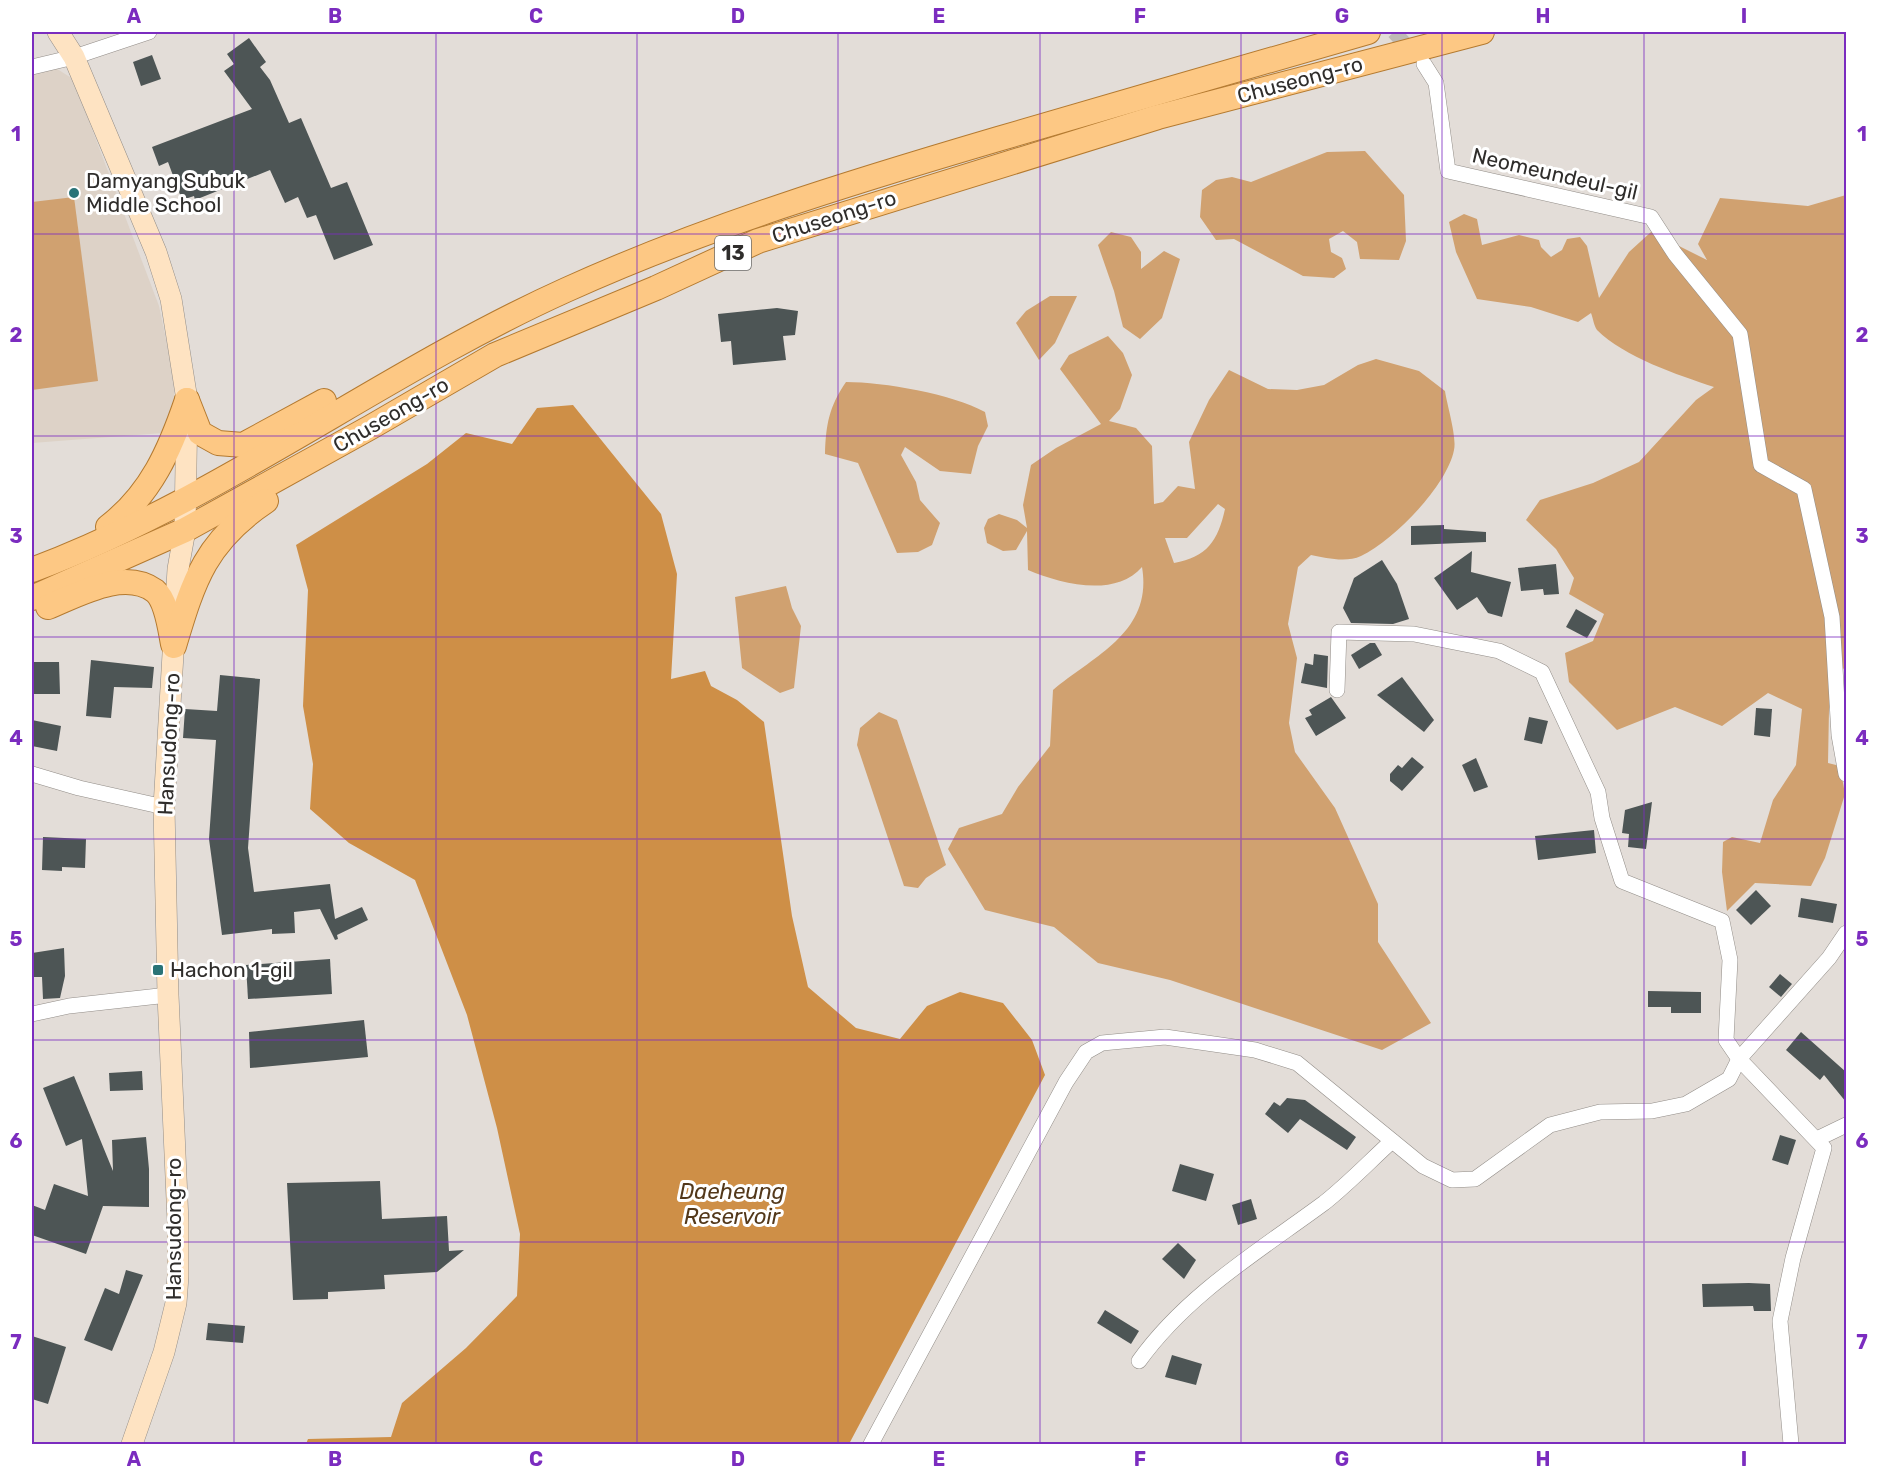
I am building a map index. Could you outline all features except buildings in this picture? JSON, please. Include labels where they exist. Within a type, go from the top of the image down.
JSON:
[{"type":"main road","name":"Chuseong-ro","points":[[32,570],[186,500],[472,336],[566,290],[682,243],[834,188],[1368,32]]},
{"type":"main road","name":"Chuseong-ro","points":[[32,598],[185,530],[495,355],[758,242],[1158,117],[1482,32]]},
{"type":"main road","points":[[187,400],[200,433],[218,443],[243,446],[380,369],[566,290]]},
{"type":"main road","points":[[174,646],[189,594],[209,552],[241,518],[280,491],[449,392],[515,346]]},
{"type":"main road","points":[[80,548],[127,513],[147,489],[169,450],[187,400]]},
{"type":"main road","points":[[32,613],[113,582],[138,584],[156,592],[163,604],[174,646]]},
{"type":"street","name":"Hansudong-ro","points":[[58,32],[74,57],[156,252],[171,298],[187,400],[185,530],[178,569],[164,807],[168,995],[178,1222],[176,1294],[164,1352],[132,1444]]},
{"type":"street","points":[[32,68],[74,57],[149,32]]},
{"type":"street","name":"Neomeundeul-gil","points":[[1424,64],[1436,83],[1448,171],[1651,217],[1675,254],[1740,334],[1761,465],[1804,489],[1832,617],[1839,735],[1846,774]]},
{"type":"street","points":[[1337,690],[1339,632],[1414,634],[1499,651],[1542,672],[1598,792],[1602,818],[1622,881],[1722,921],[1730,960],[1725,1040],[1739,1059],[1824,1148],[1793,1258],[1780,1321],[1791,1444]]},
{"type":"street","points":[[32,774],[79,788],[164,807]]},
{"type":"street","points":[[871,1444],[1066,1083],[1086,1052],[1094,1047],[1102,1043],[1165,1037],[1255,1050],[1297,1063],[1423,1166],[1452,1180],[1475,1179],[1550,1125],[1600,1112],[1652,1111],[1686,1104],[1729,1079],[1739,1059],[1829,958],[1846,933]]},
{"type":"street","points":[[32,1014],[69,1006],[168,995]]},
{"type":"street","points":[[1817,1139],[1846,1125]]},
{"type":"street","points":[[1139,1361],[1158,1335],[1226,1272],[1326,1201],[1392,1141]]},
{"type":"shaded area","name":"Damyang Subuk Middle School","points":[[54,67],[73,79],[159,306],[174,377],[174,400],[163,433],[32,443],[32,73]]},
{"type":"shaded area","points":[[1365,151],[1404,195],[1406,241],[1399,260],[1360,259],[1357,242],[1343,231],[1329,239],[1331,252],[1342,258],[1346,269],[1334,278],[1303,276],[1234,239],[1216,240],[1200,217],[1202,190],[1216,180],[1232,177],[1251,182],[1327,152]]},
{"type":"shaded area","points":[[1846,195],[1846,673],[1843,668],[1829,709],[1828,763],[1840,766],[1845,794],[1825,858],[1811,886],[1755,883],[1727,911],[1722,872],[1723,842],[1732,837],[1760,843],[1773,800],[1796,765],[1802,709],[1768,693],[1722,726],[1675,707],[1617,730],[1569,682],[1565,653],[1593,641],[1604,614],[1569,594],[1574,578],[1556,549],[1526,520],[1540,500],[1593,483],[1639,462],[1696,400],[1714,387],[1652,364],[1622,349],[1597,330],[1591,313],[1578,322],[1531,307],[1477,299],[1456,252],[1449,222],[1464,214],[1477,219],[1482,245],[1519,235],[1539,240],[1541,247],[1551,257],[1562,250],[1567,239],[1580,237],[1587,246],[1599,298],[1629,252],[1651,232],[1707,260],[1698,244],[1720,198],[1808,206]]},
{"type":"shaded area","points":[[74,197],[98,381],[32,390],[32,202]]},
{"type":"shaded area","points":[[1111,232],[1131,237],[1141,252],[1141,269],[1164,251],[1180,259],[1162,318],[1140,339],[1123,327],[1114,291],[1098,245]]},
{"type":"shaded area","points":[[1050,296],[1077,296],[1055,343],[1039,360],[1016,323],[1026,311]]},
{"type":"shaded area","points":[[1108,336],[1123,353],[1132,375],[1120,409],[1109,421],[1136,428],[1152,446],[1154,504],[1163,502],[1178,486],[1195,489],[1189,442],[1209,400],[1229,370],[1268,389],[1297,390],[1324,385],[1358,365],[1376,359],[1419,371],[1445,391],[1455,444],[1441,480],[1403,525],[1361,556],[1336,559],[1311,555],[1298,567],[1288,624],[1297,658],[1289,723],[1295,752],[1335,808],[1378,904],[1378,942],[1431,1023],[1382,1050],[1170,980],[1098,963],[1054,927],[985,910],[948,849],[959,828],[1002,814],[1018,787],[1050,746],[1053,690],[1117,640],[1130,625],[1139,609],[1143,590],[1142,567],[1131,577],[1117,583],[1087,585],[1071,583],[1028,570],[1027,531],[1016,550],[1003,551],[987,543],[984,528],[988,519],[999,514],[1017,520],[1027,528],[1023,505],[1031,465],[1056,448],[1101,424],[1060,369],[1069,355]],"holes":[[[1218,504],[1225,509],[1219,530],[1209,546],[1195,557],[1174,563],[1165,538],[1187,538]]]},
{"type":"shaded area","points":[[846,382],[917,390],[955,400],[985,412],[988,426],[978,446],[971,474],[940,471],[905,447],[901,455],[916,482],[920,500],[940,523],[932,545],[918,552],[897,553],[858,463],[825,454],[830,416]]},
{"type":"shaded area","points":[[786,586],[792,608],[801,626],[794,688],[780,693],[742,668],[735,597]]},
{"type":"shaded area","points":[[879,712],[897,720],[946,865],[926,878],[918,888],[904,886],[857,745],[860,728]]},
{"type":"water","name":"Daeheung Reservoir","points":[[573,405],[661,514],[677,574],[671,679],[705,671],[711,686],[737,700],[764,722],[792,916],[808,987],[856,1028],[900,1039],[927,1006],[960,992],[1003,1003],[1032,1040],[1045,1075],[849,1444],[306,1444],[308,1439],[391,1437],[402,1403],[466,1348],[517,1296],[520,1234],[497,1128],[467,1015],[415,880],[349,843],[310,809],[313,764],[303,706],[308,590],[296,545],[427,464],[466,433],[512,444],[537,408]]},
{"type":"tunnel","points":[[1394,32],[1416,56]]},
{"type":"place","name":"Damyang Subuk Middle School","points":[[74,193]]},
{"type":"place","name":"Hachon 1-gil","points":[[158,970]]}]
